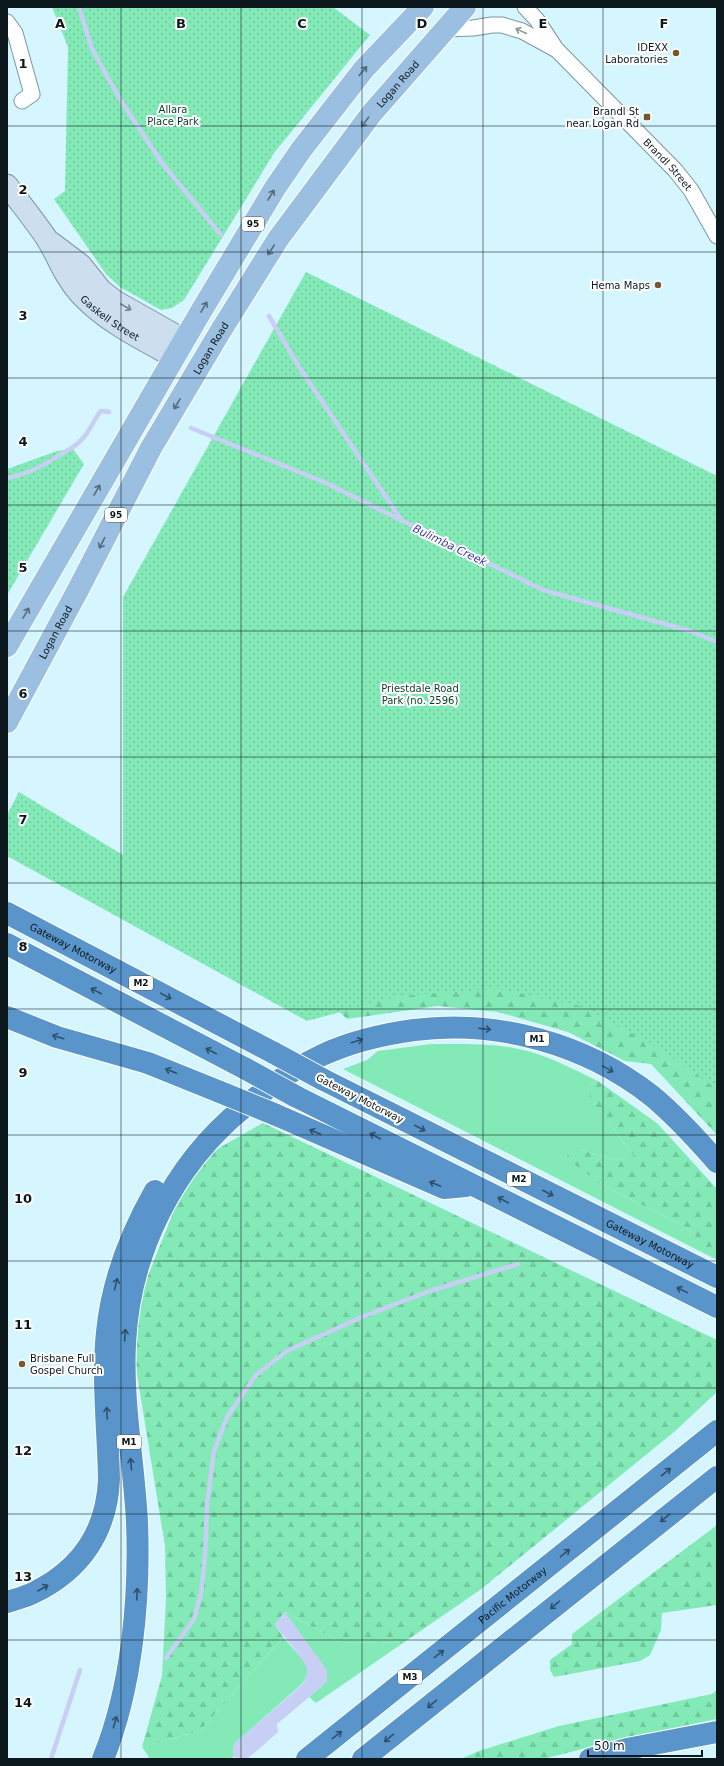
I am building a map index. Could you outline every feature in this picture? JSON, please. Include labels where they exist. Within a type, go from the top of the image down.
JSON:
[{"type":"highway","name":"Gateway Motorway","points":[[7,913],[322,1079],[717,1277]]},
{"type":"highway","name":"M2","points":[[7,944],[295,1096],[717,1306]]},
{"type":"highway","points":[[7,1017],[57,1037],[148,1063],[274,1114],[444,1188],[473,1185]]},
{"type":"highway","name":"M1","points":[[103,1759],[115,1721],[125,1681],[133,1639],[137,1600],[137,1520],[125,1385],[125,1346],[129,1297],[144,1251],[161,1208],[175,1185],[207,1141],[232,1117],[277,1080],[326,1053],[369,1037],[421,1029],[473,1028],[526,1036],[558,1045],[590,1058],[622,1076],[651,1096],[677,1119],[717,1162]]},
{"type":"highway","points":[[7,1602],[33,1593],[66,1572],[88,1547],[102,1522],[109,1493],[106,1390],[107,1332],[111,1302],[117,1278],[125,1252],[140,1218],[169,1169],[179,1155],[207,1141]]},
{"type":"highway","name":"Pacific Motorway","points":[[307,1759],[717,1431]]},
{"type":"highway","points":[[363,1759],[717,1477]]},
{"type":"highway","points":[[590,1759],[627,1749],[717,1732]]},
{"type":"main road","name":"95","points":[[7,646],[154,391],[248,232],[301,150],[364,69],[423,7]]},
{"type":"main road","name":"Logan Road","points":[[7,722],[79,588],[151,448],[278,239],[372,113],[465,7]]},
{"type":"main road","name":"Gaskell Street","points":[[179,349],[202,362]]},
{"type":"street","name":"Brandl Street","points":[[525,7],[537,20],[556,49],[675,170],[691,190],[717,236]]},
{"type":"street","points":[[7,22],[15,34],[32,94],[22,101]]},
{"type":"street","name":"Brandl Street","points":[[445,29],[502,25],[522,32],[556,49]]},
{"type":"street","name":"Gaskell Street","points":[[7,185],[47,240],[64,274],[90,304],[118,326],[150,344],[179,349]]},
{"type":"street","name":"Gaskell Street","points":[[47,240],[80,265],[101,290],[179,349]]},
{"type":"street","points":[[150,344],[156,367],[154,391]]},
{"type":"green space","name":"Allara Place Park","points":[[52,7],[333,7],[370,35],[274,153],[184,300],[172,308],[161,310],[120,287],[106,274],[54,199],[65,191],[68,47]]},
{"type":"green space","name":"Priestdale Road Park (no. 2596)","points":[[306,272],[717,476],[717,1089],[662,1050],[580,1006],[498,989],[400,996],[307,1021],[7,856],[7,815],[19,792],[123,855],[123,597]]},
{"type":"green space","points":[[73,449],[84,464],[7,595],[7,469],[57,451]]},
{"type":"green space","points":[[508,962],[717,1049],[717,1135],[651,1064],[625,1061],[568,1032],[498,1012],[438,1006],[347,1019],[330,1003]]},
{"type":"green space","points":[[431,1044],[486,1045],[519,1049],[550,1059],[598,1081],[588,1085],[609,1123],[634,1156],[615,1160],[578,1149],[603,1185],[689,1229],[717,1260],[343,1069],[367,1060],[378,1051]]},
{"type":"green space","points":[[598,1081],[658,1124],[717,1189],[717,1258],[714,1258],[689,1229],[603,1185],[568,1160],[567,1152],[578,1149],[615,1160],[634,1156],[609,1123],[593,1117],[588,1085]]},
{"type":"green space","points":[[263,1123],[717,1340],[717,1392],[674,1432],[480,1590],[403,1643],[340,1642],[285,1612],[275,1624],[283,1637],[200,1731],[142,1747],[162,1676],[166,1598],[165,1546],[136,1368],[136,1321],[145,1283],[181,1193],[205,1156]]},
{"type":"green space","points":[[717,1525],[717,1605],[662,1613],[661,1630],[650,1655],[640,1661],[554,1677],[550,1670],[550,1660],[572,1644],[572,1634]]},
{"type":"green space","points":[[285,1612],[340,1642],[403,1643],[316,1703],[309,1697],[327,1682]]},
{"type":"green space","points":[[283,1637],[305,1662],[308,1672],[303,1683],[234,1744],[233,1757],[231,1759],[148,1759],[149,1757],[142,1747],[200,1731]]},
{"type":"green space","points":[[717,1690],[717,1719],[626,1738],[543,1759],[461,1759],[479,1751],[559,1726],[712,1694]]},
{"type":"water","points":[[285,1612],[327,1670],[327,1682],[277,1724],[278,1732],[247,1759],[233,1757],[234,1744],[303,1684],[308,1672],[298,1653],[275,1624]]},
{"type":"waterway","points":[[79,7],[92,49],[121,101],[162,163],[221,235]]},
{"type":"waterway","points":[[269,316],[299,367],[402,521]]},
{"type":"waterway","name":"Bulimba Creek","points":[[7,478],[32,471],[70,449],[89,431],[96,417],[101,411],[109,412]]},
{"type":"waterway","name":"Bulimba Creek","points":[[191,428],[326,483],[543,590],[690,631],[717,642]]},
{"type":"waterway","points":[[166,1658],[194,1619],[201,1593],[205,1557],[207,1505],[214,1451],[227,1417],[256,1375],[287,1351],[364,1316],[430,1291],[518,1264]]},
{"type":"waterway","points":[[51,1759],[80,1670]]},
{"type":"place","name":"IDEXX Laboratories","points":[[676,53]]},
{"type":"place","name":"Brandl St near Logan Rd","points":[[647,117]]},
{"type":"place","name":"Hema Maps","points":[[658,285]]},
{"type":"place","name":"Brisbane Full Gospel Church","points":[[22,1364]]}]
